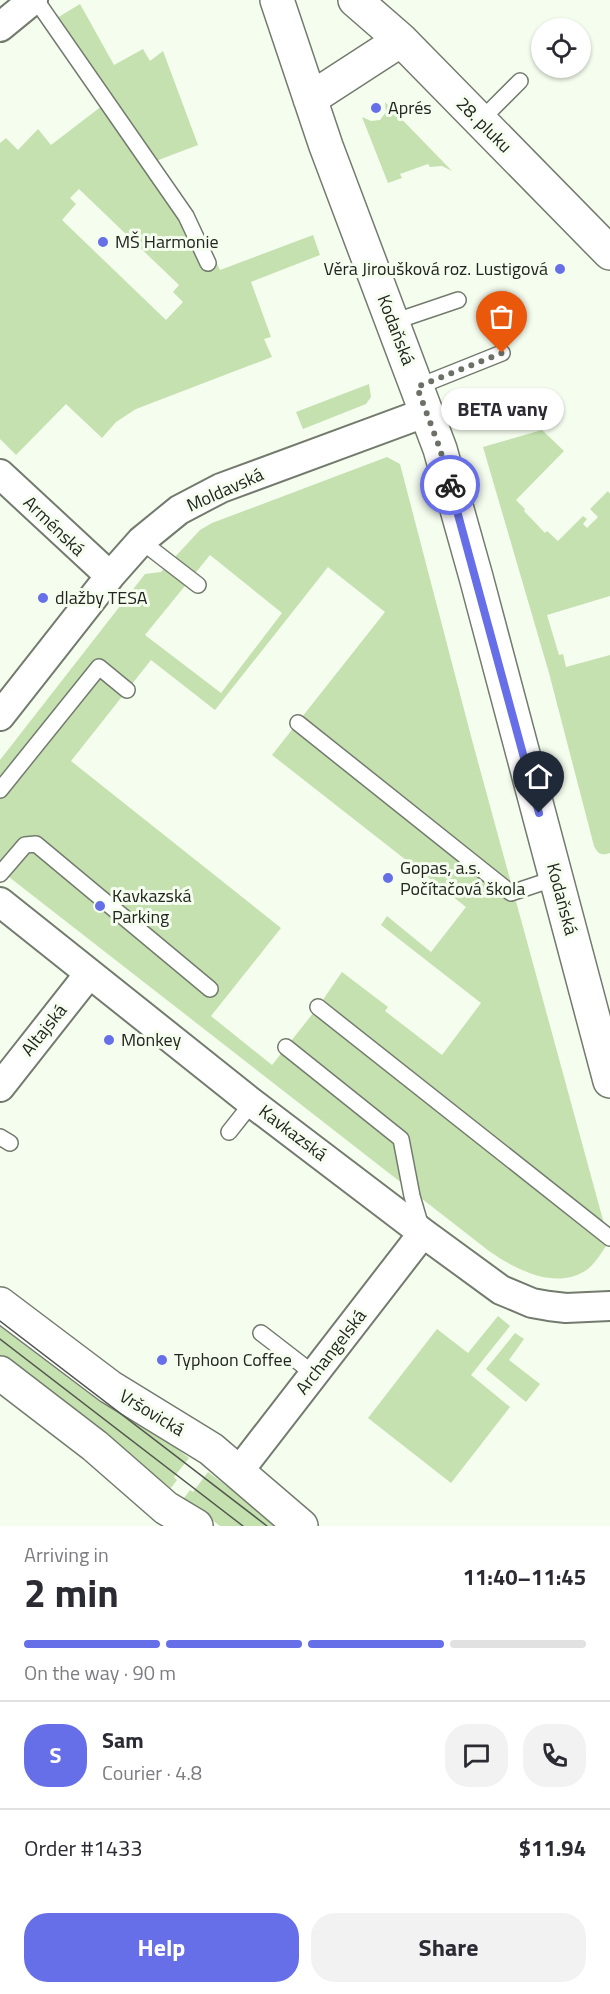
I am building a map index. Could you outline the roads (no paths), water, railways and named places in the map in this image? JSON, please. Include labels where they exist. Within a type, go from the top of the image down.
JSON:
[{"type":"street","points":[[0,27],[34,0]]},
{"type":"street","name":"Kodaňská","points":[[277,0],[310,99],[440,449],[610,1081]]},
{"type":"street","name":"28. pluku","points":[[356,0],[401,40],[610,253]]},
{"type":"street","points":[[310,99],[401,40]]},
{"type":"street","name":"Moldavská","points":[[0,716],[110,576],[141,541],[163,521],[200,498],[422,400]]},
{"type":"street","name":"Arménská","points":[[0,474],[110,576]]},
{"type":"street","name":"Kavkazská","points":[[0,902],[252,1103],[488,1281],[515,1297],[549,1306],[610,1306]]},
{"type":"street","name":"Altajská","points":[[7,1077],[89,974]]},
{"type":"street","name":"Archangelská","points":[[239,1471],[423,1233]]},
{"type":"street","name":"Vršovická","points":[[0,1304],[110,1387],[201,1442],[239,1471],[301,1526]]},
{"type":"street","points":[[0,1373],[95,1446],[165,1508],[196,1526]]},
{"type":"lane","points":[[34,0],[186,216],[208,263]]},
{"type":"lane","points":[[480,121],[520,81]]},
{"type":"lane","points":[[393,322],[458,300]]},
{"type":"lane","points":[[422,400],[502,353]]},
{"type":"lane","points":[[141,541],[198,585]]},
{"type":"lane","points":[[0,790],[99,667],[127,690]]},
{"type":"lane","points":[[298,723],[511,893],[556,878]]},
{"type":"lane","points":[[0,874],[25,845],[36,844],[210,989]]},
{"type":"lane","points":[[318,1007],[610,1238]]},
{"type":"lane","points":[[286,1047],[400,1139],[412,1196],[423,1233]]},
{"type":"lane","points":[[229,1132],[252,1103]]},
{"type":"lane","points":[[261,1333],[314,1374]]},
{"type":"tram line","points":[[0,1321],[267,1526]]},
{"type":"tram line","points":[[0,1339],[243,1526]]},
{"type":"place","name":"Aprés","points":[[376,108]]},
{"type":"place","name":"MŠ Harmonie","points":[[103,242]]},
{"type":"place","name":"Věra Jiroušková roz. Lustigová","points":[[560,269]]},
{"type":"place","name":"BETA vany","points":[[502,353]]},
{"type":"place","name":"dlažby TESA","points":[[43,598]]},
{"type":"place","name":"Gopas, a.s. Počítačová škola","points":[[388,878]]},
{"type":"place","name":"Kavkazská Parking","points":[[100,906]]},
{"type":"place","name":"Monkey","points":[[109,1040]]},
{"type":"place","name":"Typhoon Coffee","points":[[162,1360]]}]
